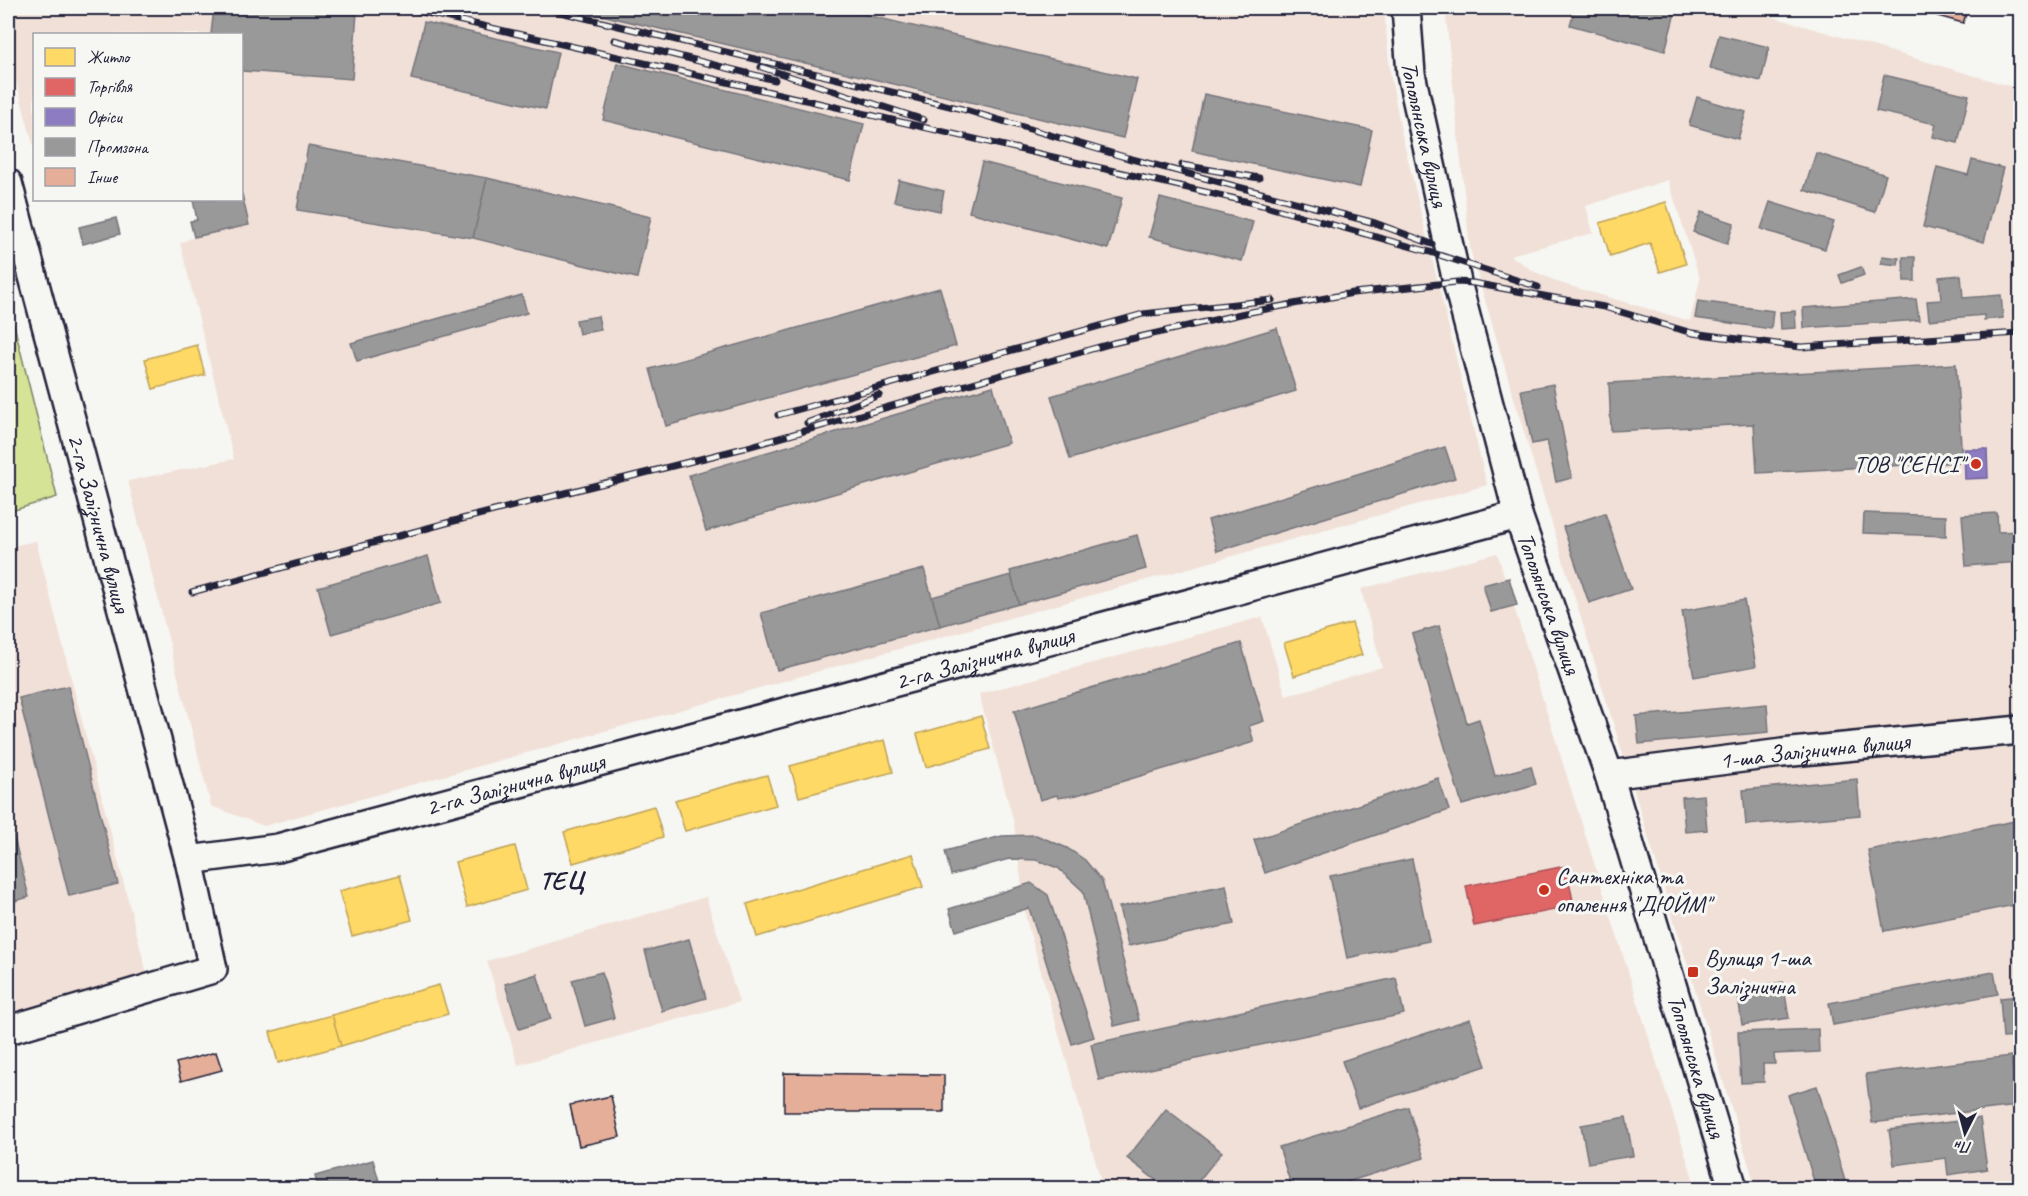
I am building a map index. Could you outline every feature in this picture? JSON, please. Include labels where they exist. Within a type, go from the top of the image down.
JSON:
[{"type":"street","name":"Тополянська вулиця","points":[[1406,8],[1411,74],[1457,282],[1518,515],[1609,775],[1732,1188]]},
{"type":"street","name":"2-га Залізнична вулиця","points":[[8,183],[189,860],[278,848],[1518,515]]},
{"type":"street","name":"1-ша Залізнична вулиця","points":[[1609,775],[1782,753],[2020,730]]},
{"type":"street","points":[[8,1030],[213,969],[189,860]]},
{"type":"shaded area","points":[[8,8],[1384,8],[1390,72],[1401,131],[1487,485],[264,826],[211,806],[128,481],[234,459],[180,243],[194,237],[190,221],[197,219],[193,201],[243,201],[243,33],[33,33],[33,144],[8,51]]},
{"type":"shaded area","points":[[1445,8],[1742,8],[2020,89],[2020,1188],[1756,1188],[1470,249]],"holes":[[[1668,180],[1700,279],[1690,321],[1563,284],[1533,271],[1510,255],[1593,233],[1586,206]]]},
{"type":"shaded area","points":[[36,541],[147,974],[8,1016],[8,547]]},
{"type":"shaded area","points":[[1497,553],[1696,1188],[1103,1188],[1026,919],[1014,823],[979,694],[1262,617],[1286,696],[1382,667],[1361,589]]},
{"type":"shaded area","points":[[706,897],[739,1002],[518,1065],[487,961]]},
{"type":"green space","points":[[8,301],[57,497],[8,512]]},
{"type":"building: Житло","points":[[1666,202],[1686,264],[1660,272],[1650,243],[1610,256],[1600,223]]},
{"type":"building: Житло","points":[[197,345],[205,375],[153,389],[145,359]]},
{"type":"building: Житло","points":[[1352,623],[1362,655],[1294,676],[1284,643]]},
{"type":"building: Житло","points":[[981,716],[990,749],[926,767],[917,734]]},
{"type":"building: Житло","points":[[885,740],[893,772],[799,797],[790,766]]},
{"type":"building: Житло","points":[[767,775],[776,805],[685,831],[675,800]]},
{"type":"building: Житло","points":[[654,806],[663,837],[573,863],[564,832]]},
{"type":"building: Житло","points":[[515,846],[527,890],[467,907],[455,862]]},
{"type":"building: Житло","points":[[913,854],[923,887],[757,937],[747,904]]},
{"type":"building: Житло","points":[[400,875],[412,920],[352,936],[339,891]]},
{"type":"building: Житло","points":[[439,985],[448,1014],[341,1046],[332,1015]]},
{"type":"building: Житло","points":[[332,1015],[341,1046],[278,1063],[270,1032]]},
{"type":"building: Торгівля","points":[[1566,866],[1574,906],[1474,926],[1466,886]]},
{"type":"building: Офіси","name":"ТОВ \"СЕНСІ\"","points":[[1964,449],[1987,449],[1988,478],[1965,479]]},
{"type":"building: Промзона","points":[[214,8],[304,8],[357,12],[352,79],[243,71],[243,33],[211,33]]},
{"type":"building: Промзона","points":[[571,8],[837,8],[1137,79],[1123,138]]},
{"type":"building: Промзона","points":[[1575,8],[1655,8],[1675,13],[1665,51],[1570,25]]},
{"type":"building: Промзона","points":[[424,22],[558,52],[546,109],[411,79]]},
{"type":"building: Промзона","points":[[1719,35],[1769,47],[1761,81],[1710,68]]},
{"type":"building: Промзона","points":[[617,63],[864,124],[850,180],[603,120]]},
{"type":"building: Промзона","points":[[1884,75],[1969,95],[1958,143],[1933,137],[1936,124],[1876,111]]},
{"type":"building: Промзона","points":[[1204,94],[1372,130],[1360,187],[1192,151]]},
{"type":"building: Промзона","points":[[1697,97],[1746,112],[1738,139],[1689,125]]},
{"type":"building: Промзона","points":[[308,146],[487,178],[473,238],[297,210]]},
{"type":"building: Промзона","points":[[1816,153],[1886,175],[1875,212],[1804,190]]},
{"type":"building: Промзона","points":[[1972,160],[2003,168],[1984,242],[1923,227],[1937,167],[1968,175]]},
{"type":"building: Промзона","points":[[982,162],[1122,198],[1108,249],[969,212]]},
{"type":"building: Промзона","points":[[487,178],[651,217],[637,278],[473,238]]},
{"type":"building: Промзона","points":[[899,180],[944,191],[940,211],[894,201]]},
{"type":"building: Промзона","points":[[243,198],[249,225],[194,237],[190,221],[197,220],[193,201],[243,201]]},
{"type":"building: Промзона","points":[[1160,198],[1253,222],[1242,261],[1149,237]]},
{"type":"building: Промзона","points":[[1770,202],[1834,222],[1825,249],[1761,229]]},
{"type":"building: Промзона","points":[[1701,212],[1734,223],[1727,244],[1693,232]]},
{"type":"building: Промзона","points":[[116,218],[120,234],[83,244],[79,227]]},
{"type":"building: Промзона","points":[[1882,256],[1899,258],[1898,265],[1881,263]]},
{"type":"building: Промзона","points":[[1903,257],[1915,257],[1915,281],[1904,281]]},
{"type":"building: Промзона","points":[[1861,267],[1864,275],[1842,283],[1839,275]]},
{"type":"building: Промзона","points":[[1961,275],[1963,298],[2001,295],[2003,318],[1984,320],[1984,315],[1929,320],[1927,301],[1941,300],[1939,277]]},
{"type":"building: Промзона","points":[[940,288],[956,346],[666,426],[650,369]]},
{"type":"building: Промзона","points":[[522,295],[527,313],[357,361],[351,343]]},
{"type":"building: Промзона","points":[[1916,299],[1919,320],[1804,328],[1803,308]]},
{"type":"building: Промзона","points":[[1698,301],[1773,311],[1771,329],[1695,318]]},
{"type":"building: Промзона","points":[[1795,311],[1796,328],[1781,329],[1780,312]]},
{"type":"building: Промзона","points":[[598,316],[601,330],[579,334],[576,320]]},
{"type":"building: Промзона","points":[[1277,328],[1296,391],[1070,459],[1051,396]]},
{"type":"building: Промзона","points":[[2020,360],[2020,417],[2017,416]]},
{"type":"building: Промзона","points":[[1956,364],[1962,462],[1757,473],[1754,424],[1611,431],[1609,383]]},
{"type":"building: Промзона","points":[[1553,384],[1572,478],[1556,482],[1547,441],[1532,444],[1521,390]]},
{"type":"building: Промзона","points":[[993,386],[1009,443],[706,531],[689,475]]},
{"type":"building: Промзона","points":[[1445,447],[1455,478],[1217,551],[1208,520]]},
{"type":"building: Промзона","points":[[1605,513],[1631,589],[1589,603],[1563,527]]},
{"type":"building: Промзона","points":[[1864,513],[1946,516],[1946,536],[1863,533]]},
{"type":"building: Промзона","points":[[1997,513],[1998,532],[2020,531],[2020,562],[1966,566],[1962,515]]},
{"type":"building: Промзона","points":[[1137,535],[1146,569],[1019,604],[1010,571]]},
{"type":"building: Промзона","points":[[428,556],[441,603],[331,634],[318,587]]},
{"type":"building: Промзона","points":[[924,569],[940,626],[777,670],[761,613]]},
{"type":"building: Промзона","points":[[1011,575],[1019,604],[940,626],[932,597]]},
{"type":"building: Промзона","points":[[1509,578],[1517,605],[1491,612],[1483,585]]},
{"type":"building: Промзона","points":[[1744,600],[1756,666],[1694,677],[1682,611]]},
{"type":"building: Промзона","points":[[1439,626],[1467,723],[1479,719],[1495,776],[1531,766],[1536,784],[1462,805],[1412,634]]},
{"type":"building: Промзона","points":[[1241,643],[1264,721],[1249,726],[1254,742],[1077,795],[1058,798],[1057,795],[1040,800],[1014,711]]},
{"type":"building: Промзона","points":[[68,686],[118,884],[69,896],[19,698]]},
{"type":"building: Промзона","points":[[1767,704],[1769,732],[1639,744],[1636,716]]},
{"type":"building: Промзона","points":[[1438,778],[1449,810],[1265,873],[1254,840]]},
{"type":"building: Промзона","points":[[1857,779],[1860,815],[1746,825],[1743,790]]},
{"type":"building: Промзона","points":[[1704,795],[1707,830],[1685,832],[1682,797]]},
{"type":"building: Промзона","points":[[8,814],[29,897],[8,903]]},
{"type":"building: Промзона","points":[[2020,820],[2020,904],[1884,931],[1868,850]]},
{"type":"building: Промзона","points":[[1036,835],[1067,848],[1085,860],[1102,881],[1139,1020],[1114,1026],[1083,891],[1058,868],[1036,860],[1009,859],[951,875],[945,851],[1002,836]]},
{"type":"building: Промзона","points":[[1412,859],[1429,941],[1347,958],[1330,876]]},
{"type":"building: Промзона","points":[[1031,883],[1048,895],[1094,1037],[1072,1044],[1029,908],[956,931],[949,909]]},
{"type":"building: Промзона","points":[[1226,885],[1234,924],[1128,946],[1119,907]]},
{"type":"building: Промзона","points":[[689,939],[706,998],[662,1011],[645,951]]},
{"type":"building: Промзона","points":[[602,972],[614,1018],[585,1026],[572,980]]},
{"type":"building: Промзона","points":[[1994,972],[1998,994],[1833,1025],[1829,1003]]},
{"type":"building: Промзона","points":[[537,974],[551,1019],[519,1029],[505,984]]},
{"type":"building: Промзона","points":[[1396,978],[1404,1014],[1099,1080],[1091,1044]]},
{"type":"building: Промзона","points":[[1783,982],[1789,1018],[1742,1025],[1737,988]]},
{"type":"building: Промзона","points":[[2020,996],[2020,1037],[2003,1038],[2000,998]]},
{"type":"building: Промзона","points":[[1470,1019],[1486,1066],[1358,1108],[1342,1061]]},
{"type":"building: Промзона","points":[[1818,1029],[1819,1052],[1774,1054],[1775,1064],[1763,1064],[1764,1082],[1741,1083],[1738,1032]]},
{"type":"building: Промзона","points":[[2011,1056],[2017,1106],[1872,1123],[1866,1074]]},
{"type":"building: Промзона","points":[[1817,1086],[1847,1188],[1816,1188],[1788,1095]]},
{"type":"building: Промзона","points":[[1408,1107],[1424,1158],[1328,1188],[1292,1188],[1279,1147]]},
{"type":"building: Промзона","points":[[1166,1109],[1222,1152],[1193,1188],[1166,1188],[1127,1158]]},
{"type":"building: Промзона","points":[[1626,1117],[1633,1156],[1588,1163],[1581,1125]]},
{"type":"building: Промзона","points":[[1980,1118],[1987,1169],[1948,1175],[1946,1158],[1894,1165],[1889,1130]]},
{"type":"building: Промзона","points":[[373,1160],[379,1181],[349,1188],[318,1188],[315,1176]]},
{"type":"building: Інше","points":[[1936,8],[1968,8],[1963,23],[1934,15]]},
{"type":"building: Інше","points":[[216,1052],[222,1070],[181,1081],[176,1063]]},
{"type":"building: Інше","points":[[784,1073],[944,1075],[944,1112],[784,1112]]},
{"type":"building: Інше","points":[[611,1096],[620,1137],[579,1146],[570,1105]]},
{"type":"railway","points":[[405,8],[1262,205],[1430,252],[1538,287]]},
{"type":"railway","points":[[544,8],[962,109],[1128,158],[1375,223],[1432,244]]},
{"type":"railway","points":[[614,40],[775,80]]},
{"type":"railway","points":[[761,67],[924,120]]},
{"type":"railway","points":[[1182,165],[1259,178]]},
{"type":"railway","points":[[192,592],[450,522],[744,448],[1113,343],[1245,313],[1353,293],[1457,282],[1473,283],[1604,307],[1692,333],[1801,347],[2020,333]]},
{"type":"railway","points":[[778,415],[1143,314],[1272,300]]},
{"type":"railway","points":[[807,423],[879,395]]},
{"type":"place","name":"ТОВ \"СЕНСІ\"","points":[[1976,464]]},
{"type":"place","name":"Сантехніка та опалення \"ДЮЙМ\"","points":[[1544,890]]},
{"type":"place","name":"Вулиця 1-ша Залізнична","points":[[1693,972]]},
{"type":"district","name":"ТЕЦ","points":[[562,880]]}]
